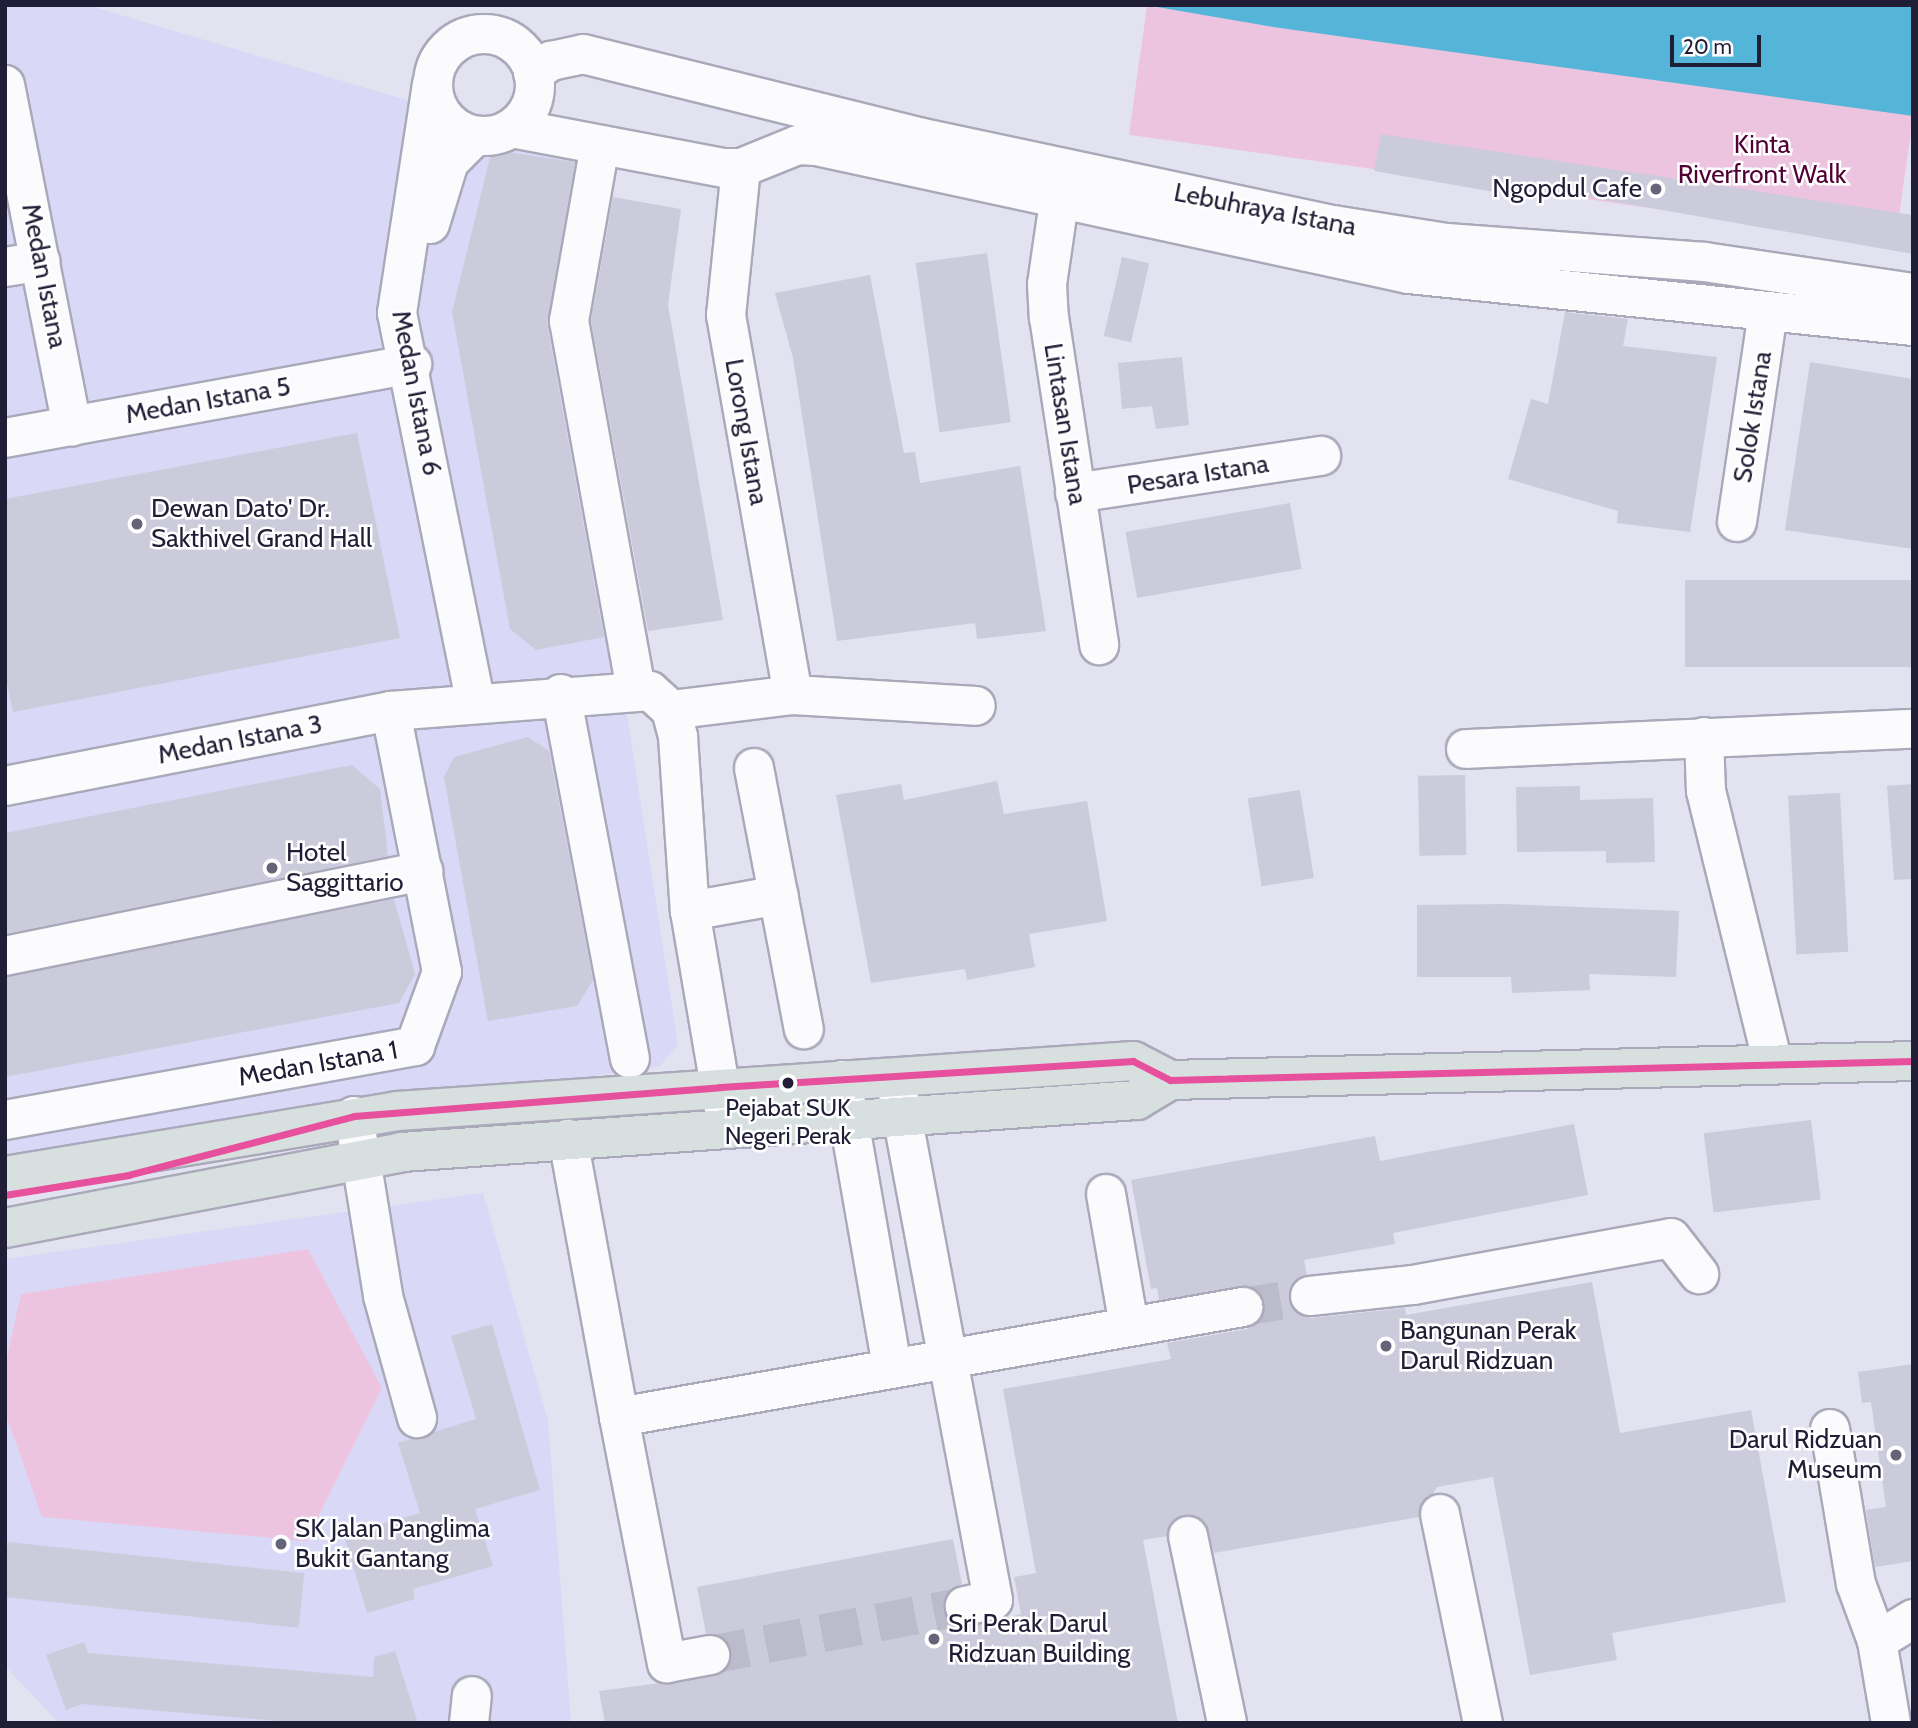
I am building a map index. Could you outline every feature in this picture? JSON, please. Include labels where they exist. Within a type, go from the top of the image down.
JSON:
[{"type":"main road","points":[[5,1176],[354,1116],[720,1087],[1133,1061],[1170,1080],[1913,1061]]},
{"type":"main road","points":[[5,1230],[359,1159],[568,1139],[1137,1100],[1170,1080]]},
{"type":"main road","points":[[5,1195],[128,1175],[354,1116]]},
{"type":"street","points":[[475,136],[449,123],[432,83],[442,53],[454,42],[485,33],[501,36],[527,58],[534,73],[531,104],[512,128]]},
{"type":"street","name":"Lebuhraya Istana","points":[[501,36],[575,37],[674,77]]},
{"type":"street","name":"Lebuhraya Istana","points":[[534,73],[551,61],[583,54],[923,138],[1333,225],[1447,243],[1866,282],[1913,282]]},
{"type":"street","name":"Medan Istana 6","points":[[432,83],[397,286],[397,313],[412,365],[475,701]]},
{"type":"street","name":"Medan Istana","points":[[7,99],[23,264],[72,426]]},
{"type":"street","points":[[412,365],[439,184],[449,162],[475,136],[512,128],[741,169],[798,145],[816,146],[1059,202],[1409,274],[1913,326]]},
{"type":"street","points":[[600,145],[569,321],[636,689],[662,698],[671,710],[683,781],[690,911],[727,1128]]},
{"type":"street","name":"Lorong Istana","points":[[741,169],[726,315],[793,695]]},
{"type":"street","name":"Lintasan Istana","points":[[1059,202],[1047,284],[1099,645]]},
{"type":"street","name":"Lebuhraya Istana","points":[[1866,282],[1913,293]]},
{"type":"street","name":"Solok Istana","points":[[1737,522],[1769,312]]},
{"type":"street","name":"Medan Istana 5","points":[[5,438],[412,365]]},
{"type":"street","name":"Pesara Istana","points":[[1075,493],[1321,456]]},
{"type":"street","name":"Medan Istana 3","points":[[5,786],[391,711],[475,701],[636,689]]},
{"type":"street","points":[[561,694],[630,1059]]},
{"type":"street","points":[[671,710],[793,695],[975,706]]},
{"type":"street","name":"Medan Istana 1","points":[[5,1120],[415,1046],[442,972],[391,711]]},
{"type":"street","points":[[1466,749],[1913,729]]},
{"type":"street","points":[[1704,737],[1706,791],[1773,1064]]},
{"type":"street","points":[[754,768],[804,1029]]},
{"type":"street","points":[[5,956],[423,871]]},
{"type":"street","points":[[690,911],[779,895]]},
{"type":"street","points":[[895,1076],[993,1600],[965,1606]]},
{"type":"street","points":[[842,1080],[892,1366]]},
{"type":"street","points":[[354,1116],[383,1296],[417,1418]]},
{"type":"street","points":[[568,1139],[667,1663],[710,1655]]},
{"type":"street","points":[[1106,1194],[1129,1326]]},
{"type":"street","points":[[1310,1296],[1413,1285],[1671,1238],[1699,1274]]},
{"type":"street","points":[[876,1278],[906,1283],[931,1270]]},
{"type":"street","points":[[619,1417],[892,1366],[1243,1307]]},
{"type":"street","points":[[1830,1429],[1856,1584],[1877,1641],[1891,1723]]},
{"type":"street","points":[[1440,1514],[1483,1723]]},
{"type":"street","points":[[1188,1536],[1227,1723]]},
{"type":"street","points":[[1877,1641],[1913,1619]]},
{"type":"shaded area","points":[[5,5],[87,5],[403,99],[601,142],[566,319],[678,1045],[660,1066],[5,1163]]},
{"type":"shaded area","name":"SK Jalan Panglima Bukit Gantang","points":[[483,1193],[548,1421],[571,1723],[57,1721],[5,1666],[5,1259]]},
{"type":"green space","name":"Kinta Riverfront Walk","points":[[1147,6],[1913,114],[1895,242],[1129,135]]},
{"type":"green space","points":[[308,1249],[382,1388],[306,1541],[42,1517],[5,1412],[5,1367],[21,1294]]},
{"type":"water","points":[[1145,5],[1913,6],[1913,116],[1273,27]]},
{"type":"building","points":[[1381,134],[1913,215],[1913,254],[1543,189],[1541,200],[1374,171]]},
{"type":"building","points":[[492,150],[575,162],[547,324],[604,637],[536,650],[510,629],[452,312]]},
{"type":"building","points":[[613,197],[681,209],[668,305],[723,620],[648,631],[591,321]]},
{"type":"building","points":[[987,253],[1011,422],[939,432],[916,263]]},
{"type":"building","points":[[1122,257],[1149,263],[1131,342],[1104,336]]},
{"type":"building","points":[[870,275],[904,453],[915,452],[920,483],[1020,466],[1046,631],[977,639],[975,623],[837,641],[793,358],[775,293]]},
{"type":"building","points":[[1565,312],[1628,319],[1623,346],[1717,357],[1690,532],[1617,523],[1618,511],[1508,479],[1531,399],[1548,404]]},
{"type":"building","points":[[1182,357],[1189,425],[1156,429],[1152,406],[1122,409],[1118,363]]},
{"type":"building","points":[[1810,362],[1913,379],[1913,549],[1785,530]]},
{"type":"building","points":[[357,433],[400,638],[13,712],[5,673],[5,499]]},
{"type":"building","points":[[1290,503],[1302,569],[1137,598],[1126,532]]},
{"type":"building","points":[[1685,580],[1913,580],[1913,667],[1685,667]]},
{"type":"building","points":[[528,737],[549,751],[593,980],[577,1006],[488,1021],[444,777],[454,757]]},
{"type":"building","points":[[352,765],[380,789],[388,856],[5,934],[5,833]]},
{"type":"building","points":[[1465,775],[1466,855],[1419,856],[1418,776]]},
{"type":"building","points":[[997,781],[1004,814],[1087,801],[1107,921],[1029,934],[1035,967],[967,980],[965,969],[871,983],[836,795],[901,784],[904,800]]},
{"type":"building","points":[[1913,784],[1913,879],[1894,880],[1887,786]]},
{"type":"building","points":[[1580,786],[1580,800],[1653,798],[1655,862],[1606,863],[1606,851],[1517,852],[1516,787]]},
{"type":"building","points":[[1300,790],[1314,878],[1262,886],[1248,798]]},
{"type":"building","points":[[1840,793],[1848,952],[1796,955],[1788,796]]},
{"type":"building","points":[[394,899],[415,974],[399,1003],[5,1077],[5,977]]},
{"type":"building","points":[[1504,904],[1679,911],[1676,977],[1589,974],[1590,990],[1512,993],[1511,977],[1417,977],[1417,905]]},
{"type":"building","points":[[1811,1120],[1821,1199],[1714,1213],[1704,1133]]},
{"type":"building","points":[[1574,1124],[1588,1195],[1393,1233],[1395,1244],[1304,1260],[1307,1275],[1290,1288],[1292,1308],[1312,1318],[1405,1308],[1406,1315],[1592,1282],[1620,1433],[1751,1410],[1786,1602],[1612,1633],[1617,1660],[1530,1675],[1493,1477],[1437,1487],[1419,1517],[1214,1553],[1205,1522],[1184,1515],[1173,1520],[1167,1536],[1143,1540],[1178,1723],[605,1723],[599,1691],[714,1676],[730,1663],[727,1641],[706,1634],[697,1587],[953,1539],[962,1584],[944,1599],[949,1621],[970,1627],[1021,1614],[1014,1577],[1036,1573],[1003,1389],[1171,1359],[1167,1343],[1247,1329],[1264,1314],[1260,1294],[1250,1286],[1159,1300],[1157,1288],[1151,1289],[1131,1180],[1375,1136],[1380,1161]]},
{"type":"building","points":[[492,1324],[540,1490],[475,1509],[493,1566],[413,1589],[415,1599],[367,1613],[344,1535],[420,1513],[398,1443],[476,1419],[451,1336]]},
{"type":"building","name":"Darul Ridzuan Museum","points":[[1913,1364],[1913,1561],[1875,1567],[1866,1510],[1886,1507],[1871,1402],[1862,1403],[1858,1372]]},
{"type":"building","points":[[8,1542],[304,1573],[299,1628],[5,1597]]},
{"type":"building","points":[[84,1642],[88,1653],[373,1677],[374,1657],[395,1651],[418,1723],[300,1723],[82,1704],[66,1710],[46,1655]]},
{"type":"tunnel","points":[[1243,1307],[1310,1296]]},
{"type":"tunnel","points":[[710,1655],[965,1606]]},
{"type":"transit line","points":[[5,1195],[128,1175],[354,1116],[720,1087],[1133,1061],[1170,1080],[1913,1061]]},
{"type":"place","name":"Ngopdul Cafe","points":[[1656,189]]},
{"type":"place","name":"Dewan Dato' Dr. Sakthivel Grand Hall","points":[[137,524]]},
{"type":"place","name":"Hotel Saggittario","points":[[272,868]]},
{"type":"place","name":"Pejabat SUK Negeri Perak","points":[[788,1083]]},
{"type":"place","name":"Bangunan Perak Darul Ridzuan","points":[[1386,1346]]},
{"type":"place","name":"Darul Ridzuan Museum","points":[[1896,1455]]},
{"type":"place","name":"SK Jalan Panglima Bukit Gantang","points":[[281,1544]]},
{"type":"place","name":"Sri Perak Darul Ridzuan Building","points":[[934,1639]]}]
